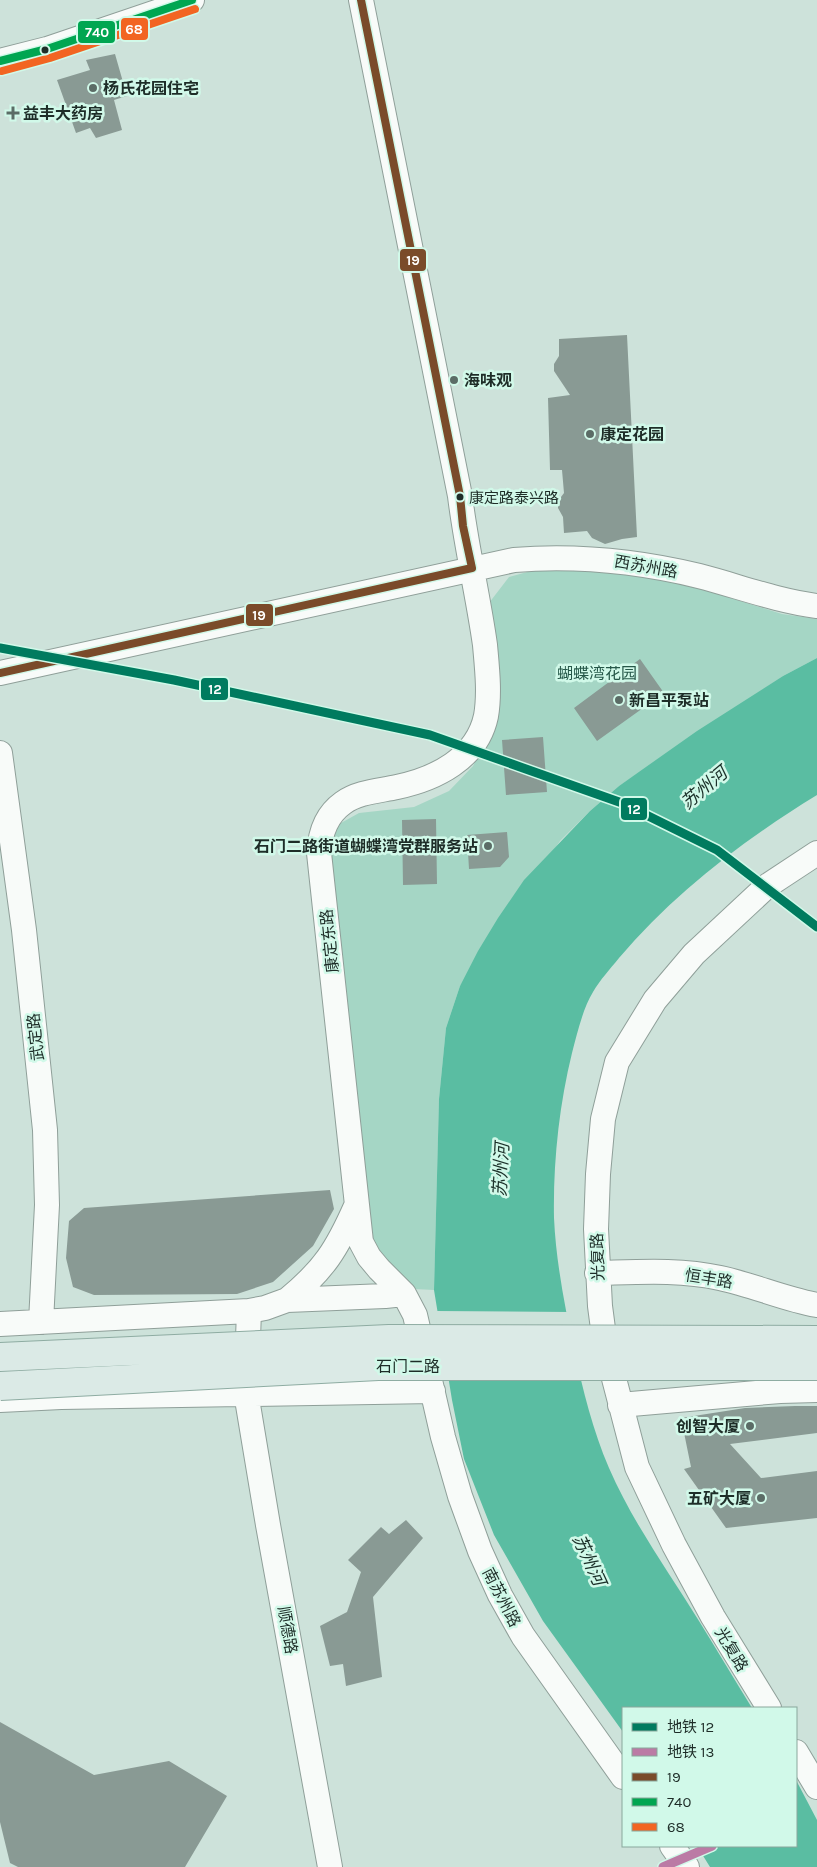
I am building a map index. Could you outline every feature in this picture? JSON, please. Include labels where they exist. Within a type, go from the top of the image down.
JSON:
[{"type":"main road","name":"石门二路","points":[[0,1357],[389,1339],[817,1340]]},
{"type":"main road","name":"石门二路","points":[[0,1386],[378,1366],[817,1366]]},
{"type":"street","points":[[0,61],[47,49],[192,0]]},
{"type":"street","name":"康定东路","points":[[361,0],[460,496],[480,610],[488,686],[486,718],[478,739],[464,756],[448,769],[427,778],[366,793],[342,803],[326,822],[320,835],[319,852],[361,1242],[379,1269],[404,1294],[415,1315],[433,1391]]},
{"type":"street","name":"西苏州路","points":[[0,673],[514,560],[545,558],[603,559],[675,571],[794,602],[817,606]]},
{"type":"street","name":"武定路","points":[[0,753],[6,847],[24,930],[45,1130],[47,1205],[41,1322]]},
{"type":"street","name":"光复路","points":[[768,1707],[713,1617],[670,1536],[637,1467],[605,1344],[597,1273],[597,1211],[603,1119],[617,1062],[654,1000],[694,954],[766,886],[817,852]]},
{"type":"street","points":[[287,1300],[308,1283],[326,1262],[342,1238],[356,1205]]},
{"type":"street","name":"恒丰路","points":[[597,1273],[664,1272],[690,1274],[727,1280],[817,1305]]},
{"type":"street","points":[[0,1324],[249,1311],[265,1308],[287,1300],[404,1294]]},
{"type":"street","name":"顺德路","points":[[249,1311],[246,1393],[330,1867]]},
{"type":"street","points":[[620,1405],[780,1391],[817,1390]]},
{"type":"street","name":"石门二路","points":[[0,1400],[246,1393],[433,1391]]},
{"type":"street","name":"南苏州路","points":[[433,1391],[460,1496],[480,1551],[500,1595],[523,1636],[622,1777]]},
{"type":"street","points":[[797,1754],[817,1787]]},
{"type":"street","points":[[673,1847],[687,1867]]},
{"type":"green space","name":"蝴蝶湾花园","points":[[553,565],[619,569],[686,584],[782,614],[817,619],[817,658],[783,676],[619,786],[590,811],[560,841],[460,986],[446,1028],[439,1099],[434,1290],[414,1289],[368,1242],[328,839],[341,823],[359,813],[414,807],[449,791],[473,766],[492,729],[489,603],[509,577]]},
{"type":"water","name":"苏州河","points":[[817,658],[817,795],[763,830],[687,889],[640,934],[619,958],[599,983],[586,1006],[572,1053],[564,1093],[555,1176],[555,1235],[561,1284],[571,1334],[593,1425],[609,1468],[629,1508],[751,1707],[622,1707],[622,1731],[543,1621],[494,1535],[464,1459],[452,1400],[434,1290],[439,1099],[446,1028],[460,986],[498,918],[524,880],[590,811],[619,786],[697,731],[783,676]]},
{"type":"water","points":[[797,1782],[817,1820],[817,1867],[710,1867],[698,1847],[797,1847]]},
{"type":"pier","points":[[435,1311],[569,1312],[584,1381],[446,1380]]},
{"type":"building","name":"杨氏花园住宅","points":[[115,54],[127,96],[114,100],[122,130],[96,138],[90,128],[76,133],[57,80],[90,70],[86,60]]},
{"type":"building","name":"康定花园","points":[[627,335],[637,537],[605,544],[592,538],[587,531],[564,533],[563,517],[558,508],[558,501],[564,493],[562,470],[550,470],[548,398],[570,395],[554,371],[554,364],[559,356],[559,339]]},
{"type":"building","name":"新昌平泵站","points":[[640,659],[664,693],[597,741],[574,708]]},
{"type":"building","points":[[543,737],[547,792],[506,795],[502,740]]},
{"type":"building","points":[[436,819],[437,884],[403,885],[402,820]]},
{"type":"building","name":"石门二路街道蝴蝶湾党群服务站","points":[[507,832],[509,857],[500,867],[469,869],[467,835]]},
{"type":"building","points":[[330,1190],[334,1209],[313,1246],[273,1282],[237,1294],[94,1295],[73,1287],[66,1258],[69,1221],[84,1208]]},
{"type":"building","points":[[817,1406],[817,1433],[730,1444],[761,1478],[817,1471],[817,1518],[726,1528],[684,1469],[691,1467],[681,1418],[745,1408]]},
{"type":"building","points":[[406,1520],[423,1538],[373,1597],[382,1677],[346,1686],[343,1664],[330,1666],[320,1626],[347,1612],[361,1572],[348,1560],[381,1527],[389,1534]]},
{"type":"building","points":[[0,1722],[94,1775],[169,1761],[227,1796],[185,1867],[18,1867],[10,1863],[0,1822]]},
{"type":"metro line","name":"12","points":[[0,648],[174,680],[430,735],[622,803],[717,850],[817,927]]},
{"type":"metro line","name":"13","points":[[663,1867],[710,1847]]},
{"type":"transit line","name":"740","points":[[0,61],[47,49],[192,0]]},
{"type":"transit line","name":"19","points":[[0,673],[472,568],[463,526],[460,496],[361,0]]},
{"type":"transit line","name":"68","points":[[2,71],[50,58],[195,9]]},
{"type":"place","name":"杨氏花园住宅","points":[[93,88]]},
{"type":"place","name":"益丰大药房","points":[[13,113]]},
{"type":"place","name":"海味观","points":[[454,380]]},
{"type":"place","name":"康定花园","points":[[590,434]]},
{"type":"place","name":"康定路泰兴路","points":[[460,497]]},
{"type":"place","name":"新昌平泵站","points":[[619,700]]},
{"type":"place","name":"石门二路街道蝴蝶湾党群服务站","points":[[488,846]]},
{"type":"place","name":"创智大厦","points":[[750,1426]]},
{"type":"place","name":"五矿大厦","points":[[761,1498]]}]
